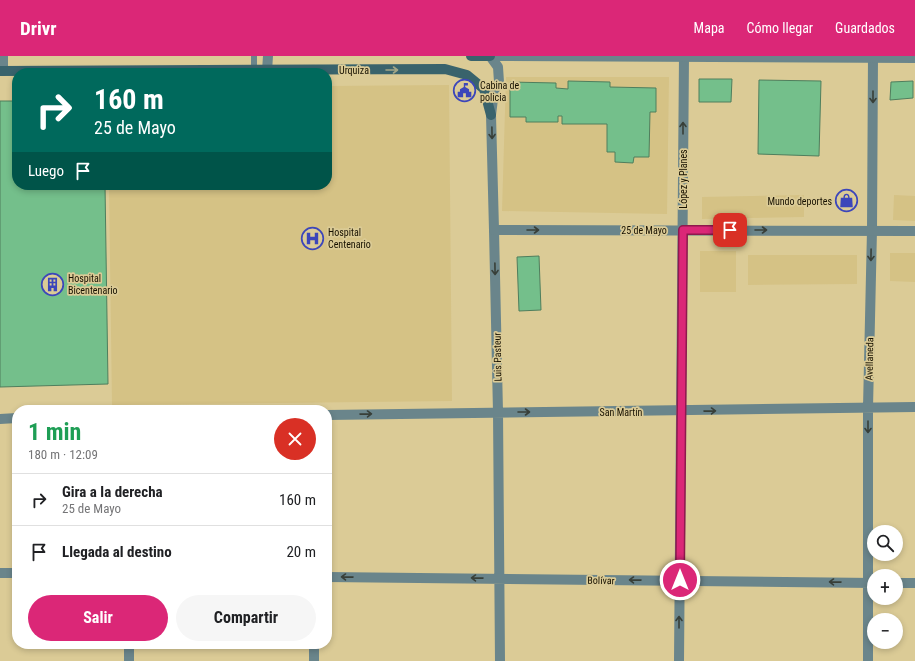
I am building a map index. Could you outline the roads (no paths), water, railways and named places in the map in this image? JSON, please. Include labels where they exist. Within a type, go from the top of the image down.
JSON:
[{"type":"main road","points":[[471,56],[490,56]]},
{"type":"main road","name":"Urquiza","points":[[332,71],[445,70],[467,75],[484,89],[491,115]]},
{"type":"main road","name":"Urquiza","points":[[1,71],[12,71]]},
{"type":"street","points":[[1,71],[3,56]]},
{"type":"street","points":[[267,68],[268,56]]},
{"type":"street","points":[[490,56],[915,58]]},
{"type":"street","name":"Luis Pasteur","points":[[490,56],[498,67],[499,82],[494,91],[491,115],[498,412],[500,661]]},
{"type":"street","name":"López y Planes","points":[[679,661],[684,57]]},
{"type":"street","name":"Avellaneda","points":[[872,569],[868,408],[872,230],[873,57]]},
{"type":"street","name":"25 de Mayo","points":[[494,230],[915,231]]},
{"type":"street","name":"San Martín","points":[[332,415],[915,408]]},
{"type":"street","points":[[0,419],[12,418]]},
{"type":"street","points":[[0,573],[12,573]]},
{"type":"street","name":"Bolívar","points":[[332,577],[867,583]]},
{"type":"street","points":[[903,583],[915,583]]},
{"type":"street","name":"Avellaneda","points":[[868,661],[871,605]]},
{"type":"street","points":[[129,649],[129,661]]},
{"type":"street","points":[[314,649],[314,661]]},
{"type":"lane","points":[[254,56],[254,68]]},
{"type":"place","name":"Cabina de policia","points":[[465,91]]},
{"type":"place","name":"Mundo deportes","points":[[847,201]]},
{"type":"place","name":"Hospital Centenario","points":[[313,238]]},
{"type":"place","name":"Hospital Bicentenario","points":[[53,284]]}]
